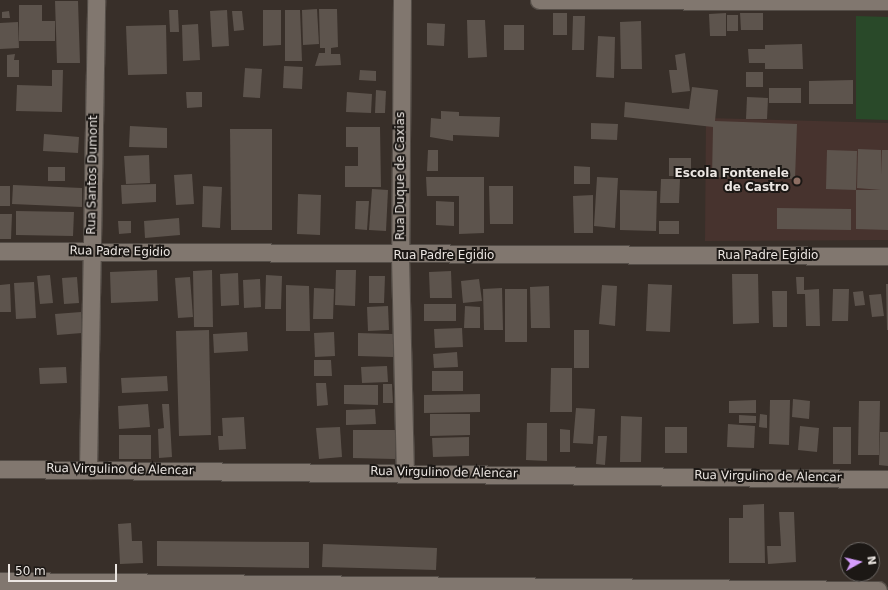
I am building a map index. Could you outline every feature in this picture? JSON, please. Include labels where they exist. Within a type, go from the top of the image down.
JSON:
[{"type":"street","name":"Rua Santos Dumont","points":[[88,470],[96,0]]},
{"type":"street","name":"Rua Duque de Caxias","points":[[402,0],[400,256],[405,473]]},
{"type":"street","points":[[539,0],[888,1]]},
{"type":"street","name":"Rua Padre Egidio","points":[[0,251],[400,256],[888,256]]},
{"type":"street","name":"Rua Virgulino de Alencar","points":[[0,469],[888,479]]},
{"type":"street","points":[[0,581],[878,590]]},
{"type":"shaded area","name":"Escola Fontenele de Castro","points":[[706,118],[888,123],[888,240],[705,241]]},
{"type":"green space","points":[[856,16],[888,17],[888,120],[856,119]]},
{"type":"building","points":[[55,1],[78,1],[80,63],[57,63]]},
{"type":"building","points":[[19,5],[42,5],[42,21],[55,21],[55,41],[19,41]]},
{"type":"building","points":[[317,9],[319,44],[303,45],[302,10]]},
{"type":"building","points":[[319,9],[337,9],[338,47],[331,48],[331,54],[340,54],[341,65],[315,66],[319,53],[325,53],[325,48],[320,48]]},
{"type":"building","points":[[169,10],[178,10],[179,32],[170,32]]},
{"type":"building","points":[[227,10],[229,46],[212,47],[210,11]]},
{"type":"building","points":[[263,10],[281,10],[281,45],[263,46]]},
{"type":"building","points":[[285,10],[300,10],[302,61],[285,61]]},
{"type":"building","points":[[9,11],[10,18],[2,18],[2,12]]},
{"type":"building","points":[[232,11],[242,11],[244,30],[234,31]]},
{"type":"building","points":[[553,13],[567,13],[567,35],[553,35]]},
{"type":"building","points":[[726,13],[726,36],[710,36],[709,14]]},
{"type":"building","points":[[740,13],[763,13],[763,30],[741,30]]},
{"type":"building","points":[[727,15],[738,15],[738,31],[727,31]]},
{"type":"building","points":[[573,16],[585,16],[584,50],[572,50]]},
{"type":"building","points":[[467,20],[485,20],[487,57],[468,58]]},
{"type":"building","points":[[641,21],[642,69],[621,69],[620,22]]},
{"type":"building","points":[[18,22],[19,48],[0,49],[0,23]]},
{"type":"building","points":[[427,23],[445,24],[444,46],[427,45]]},
{"type":"building","points":[[198,24],[200,60],[183,61],[182,25]]},
{"type":"building","points":[[166,25],[167,74],[128,75],[126,26]]},
{"type":"building","points":[[504,25],[524,25],[524,50],[504,50]]},
{"type":"building","points":[[598,36],[615,37],[614,78],[596,77]]},
{"type":"building","points":[[802,44],[803,69],[765,69],[765,63],[749,63],[748,49],[765,49],[765,45]]},
{"type":"building","points":[[685,53],[690,91],[672,93],[669,70],[677,70],[675,55]]},
{"type":"building","points":[[15,54],[14,60],[19,60],[19,77],[7,77],[7,55]]},
{"type":"building","points":[[284,66],[303,67],[302,89],[283,88]]},
{"type":"building","points":[[245,68],[262,69],[260,98],[243,97]]},
{"type":"building","points":[[52,70],[63,70],[62,112],[16,111],[17,85],[52,86]]},
{"type":"building","points":[[360,70],[376,71],[376,81],[359,80]]},
{"type":"building","points":[[746,72],[763,72],[763,87],[746,87]]},
{"type":"building","points":[[853,80],[853,104],[809,104],[809,81]]},
{"type":"building","points":[[692,87],[718,90],[715,121],[797,124],[795,179],[712,177],[713,127],[624,117],[625,102],[689,109]]},
{"type":"building","points":[[769,88],[801,88],[801,103],[769,103]]},
{"type":"building","points":[[376,90],[386,91],[385,113],[375,113]]},
{"type":"building","points":[[186,92],[202,92],[202,107],[187,108]]},
{"type":"building","points":[[347,92],[372,94],[371,113],[346,112]]},
{"type":"building","points":[[747,97],[768,98],[767,119],[746,119]]},
{"type":"building","points":[[441,111],[459,112],[459,116],[500,117],[499,137],[453,135],[453,141],[430,137],[431,118],[441,119]]},
{"type":"building","points":[[591,123],[618,124],[617,140],[591,139]]},
{"type":"building","points":[[130,126],[167,128],[167,148],[129,147]]},
{"type":"building","points":[[346,127],[380,127],[381,187],[345,187],[345,166],[358,166],[358,147],[346,147]]},
{"type":"building","points":[[230,129],[272,129],[272,230],[231,230]]},
{"type":"building","points":[[44,134],[79,137],[78,153],[43,151]]},
{"type":"building","points":[[858,149],[881,150],[881,175],[882,150],[888,150],[888,230],[856,229],[856,190],[881,190],[857,188]]},
{"type":"building","points":[[428,150],[438,150],[438,171],[427,171]]},
{"type":"building","points":[[827,150],[857,151],[856,190],[826,189]]},
{"type":"building","points":[[149,155],[150,183],[126,184],[124,156]]},
{"type":"building","points":[[669,158],[691,158],[691,176],[669,176]]},
{"type":"building","points":[[574,166],[590,167],[590,184],[574,184]]},
{"type":"building","points":[[48,167],[65,167],[65,181],[48,181]]},
{"type":"building","points":[[192,174],[194,204],[176,205],[174,175]]},
{"type":"building","points":[[426,177],[484,177],[484,233],[459,234],[459,196],[427,196]]},
{"type":"building","points":[[597,177],[618,178],[615,228],[594,226]]},
{"type":"building","points":[[661,179],[680,179],[679,203],[660,203]]},
{"type":"building","points":[[156,184],[156,202],[122,204],[121,185]]},
{"type":"building","points":[[13,185],[82,188],[82,207],[12,204]]},
{"type":"building","points":[[0,186],[10,186],[10,206],[0,206]]},
{"type":"building","points":[[203,186],[222,187],[220,228],[202,227]]},
{"type":"building","points":[[489,186],[513,186],[513,224],[490,224]]},
{"type":"building","points":[[372,189],[388,190],[386,231],[369,230]]},
{"type":"building","points":[[620,190],[657,191],[656,231],[620,230]]},
{"type":"building","points":[[298,194],[321,195],[320,235],[297,234]]},
{"type":"building","points":[[593,195],[593,233],[574,233],[573,196]]},
{"type":"building","points":[[356,201],[369,201],[367,230],[355,229]]},
{"type":"building","points":[[436,201],[454,202],[454,226],[436,225]]},
{"type":"building","points":[[777,208],[851,209],[851,230],[777,229]]},
{"type":"building","points":[[16,211],[74,212],[73,236],[16,235]]},
{"type":"building","points":[[0,214],[12,214],[11,239],[0,239]]},
{"type":"building","points":[[179,218],[180,235],[145,238],[144,221]]},
{"type":"building","points":[[118,221],[131,221],[131,233],[119,234]]},
{"type":"building","points":[[659,221],[679,221],[679,234],[659,234]]},
{"type":"building","points":[[157,270],[158,301],[111,303],[110,272]]},
{"type":"building","points":[[212,270],[213,327],[194,327],[193,271]]},
{"type":"building","points":[[336,270],[356,270],[355,306],[335,305]]},
{"type":"building","points":[[451,271],[452,298],[430,298],[429,272]]},
{"type":"building","points":[[238,273],[239,305],[221,306],[220,274]]},
{"type":"building","points":[[732,274],[758,274],[759,323],[733,324]]},
{"type":"building","points":[[50,275],[53,303],[40,304],[37,276]]},
{"type":"building","points":[[266,275],[282,276],[281,309],[265,309]]},
{"type":"building","points":[[369,276],[385,276],[384,303],[369,303]]},
{"type":"building","points":[[77,277],[79,303],[64,304],[62,278]]},
{"type":"building","points":[[190,277],[193,317],[178,318],[175,278]]},
{"type":"building","points":[[796,277],[804,277],[804,290],[819,289],[820,326],[806,326],[805,294],[797,294]]},
{"type":"building","points":[[260,279],[261,307],[244,308],[243,280]]},
{"type":"building","points":[[479,279],[482,301],[463,303],[461,281]]},
{"type":"building","points":[[34,282],[36,318],[16,319],[14,283]]},
{"type":"building","points":[[10,284],[11,312],[0,312],[0,285]]},
{"type":"building","points":[[648,284],[672,285],[670,332],[646,331]]},
{"type":"building","points":[[886,284],[888,284],[888,330],[887,330]]},
{"type":"building","points":[[286,285],[309,286],[310,331],[286,331]]},
{"type":"building","points":[[602,285],[617,286],[615,326],[599,324]]},
{"type":"building","points":[[549,286],[550,328],[531,328],[530,287]]},
{"type":"building","points":[[314,288],[334,289],[333,319],[313,319]]},
{"type":"building","points":[[502,288],[503,330],[484,330],[483,289]]},
{"type":"building","points":[[505,289],[527,289],[527,342],[505,342]]},
{"type":"building","points":[[833,289],[849,289],[848,321],[832,321]]},
{"type":"building","points":[[772,291],[787,291],[787,327],[773,327]]},
{"type":"building","points":[[863,291],[865,305],[855,306],[853,292]]},
{"type":"building","points":[[881,294],[884,316],[872,317],[869,295]]},
{"type":"building","points":[[424,304],[456,304],[456,321],[424,321]]},
{"type":"building","points":[[388,306],[389,330],[368,331],[367,307]]},
{"type":"building","points":[[465,306],[480,307],[480,328],[464,328]]},
{"type":"building","points":[[81,312],[82,333],[57,335],[55,314]]},
{"type":"building","points":[[462,328],[463,347],[435,348],[434,329]]},
{"type":"building","points":[[209,330],[211,435],[179,436],[176,331]]},
{"type":"building","points":[[574,330],[589,330],[589,368],[574,368]]},
{"type":"building","points":[[247,332],[248,351],[214,353],[213,334]]},
{"type":"building","points":[[334,332],[335,356],[315,357],[314,333]]},
{"type":"building","points":[[358,333],[393,334],[393,357],[358,356]]},
{"type":"building","points":[[457,352],[458,367],[434,368],[433,354]]},
{"type":"building","points":[[314,360],[331,360],[332,376],[314,376]]},
{"type":"building","points":[[387,366],[388,382],[362,383],[361,367]]},
{"type":"building","points":[[66,367],[67,383],[40,384],[39,368]]},
{"type":"building","points":[[551,368],[572,368],[572,412],[550,412]]},
{"type":"building","points":[[432,371],[463,371],[463,391],[432,391]]},
{"type":"building","points":[[167,376],[168,391],[122,393],[121,378]]},
{"type":"building","points":[[316,383],[326,383],[328,405],[317,406]]},
{"type":"building","points":[[383,384],[392,384],[393,403],[383,403]]},
{"type":"building","points":[[344,385],[378,385],[378,405],[344,404]]},
{"type":"building","points":[[480,394],[480,412],[424,413],[424,395]]},
{"type":"building","points":[[793,399],[810,401],[809,419],[792,417]]},
{"type":"building","points":[[756,400],[756,413],[729,413],[729,401]]},
{"type":"building","points":[[770,400],[790,400],[789,445],[769,444]]},
{"type":"building","points":[[859,401],[880,401],[879,455],[858,455]]},
{"type":"building","points":[[148,404],[150,427],[119,429],[118,406]]},
{"type":"building","points":[[162,404],[169,404],[172,457],[159,458],[158,429],[164,428]]},
{"type":"building","points":[[576,408],[595,409],[593,444],[573,443]]},
{"type":"building","points":[[375,409],[376,424],[346,425],[346,410]]},
{"type":"building","points":[[430,414],[470,414],[470,435],[430,436]]},
{"type":"building","points":[[760,414],[767,415],[767,428],[759,427]]},
{"type":"building","points":[[739,415],[756,416],[756,423],[739,423]]},
{"type":"building","points":[[621,416],[642,417],[641,462],[620,462]]},
{"type":"building","points":[[244,417],[246,449],[219,450],[218,436],[223,436],[222,418]]},
{"type":"building","points":[[527,423],[547,423],[547,461],[526,460]]},
{"type":"building","points":[[728,424],[755,426],[754,448],[727,447]]},
{"type":"building","points":[[800,426],[819,428],[817,452],[798,450]]},
{"type":"building","points":[[340,427],[342,457],[319,459],[316,428]]},
{"type":"building","points":[[665,427],[687,427],[687,453],[665,453]]},
{"type":"building","points":[[833,427],[851,427],[851,464],[833,464]]},
{"type":"building","points":[[560,429],[570,430],[570,452],[560,452]]},
{"type":"building","points":[[353,430],[395,430],[395,459],[353,458]]},
{"type":"building","points":[[880,432],[888,432],[888,466],[879,465]]},
{"type":"building","points":[[119,435],[151,435],[151,459],[119,459]]},
{"type":"building","points":[[598,436],[607,436],[605,465],[596,464]]},
{"type":"building","points":[[469,437],[469,456],[433,457],[432,438]]},
{"type":"building","points":[[764,504],[765,563],[729,563],[729,518],[743,518],[743,505]]},
{"type":"building","points":[[779,512],[794,512],[796,562],[768,564],[767,546],[781,546]]},
{"type":"building","points":[[131,523],[132,541],[142,541],[143,563],[120,564],[118,524]]},
{"type":"building","points":[[157,541],[309,542],[309,568],[157,566]]},
{"type":"building","points":[[323,544],[437,548],[436,570],[322,567]]},
{"type":"place","name":"Escola Fontenele de Castro","points":[[797,181]]}]
